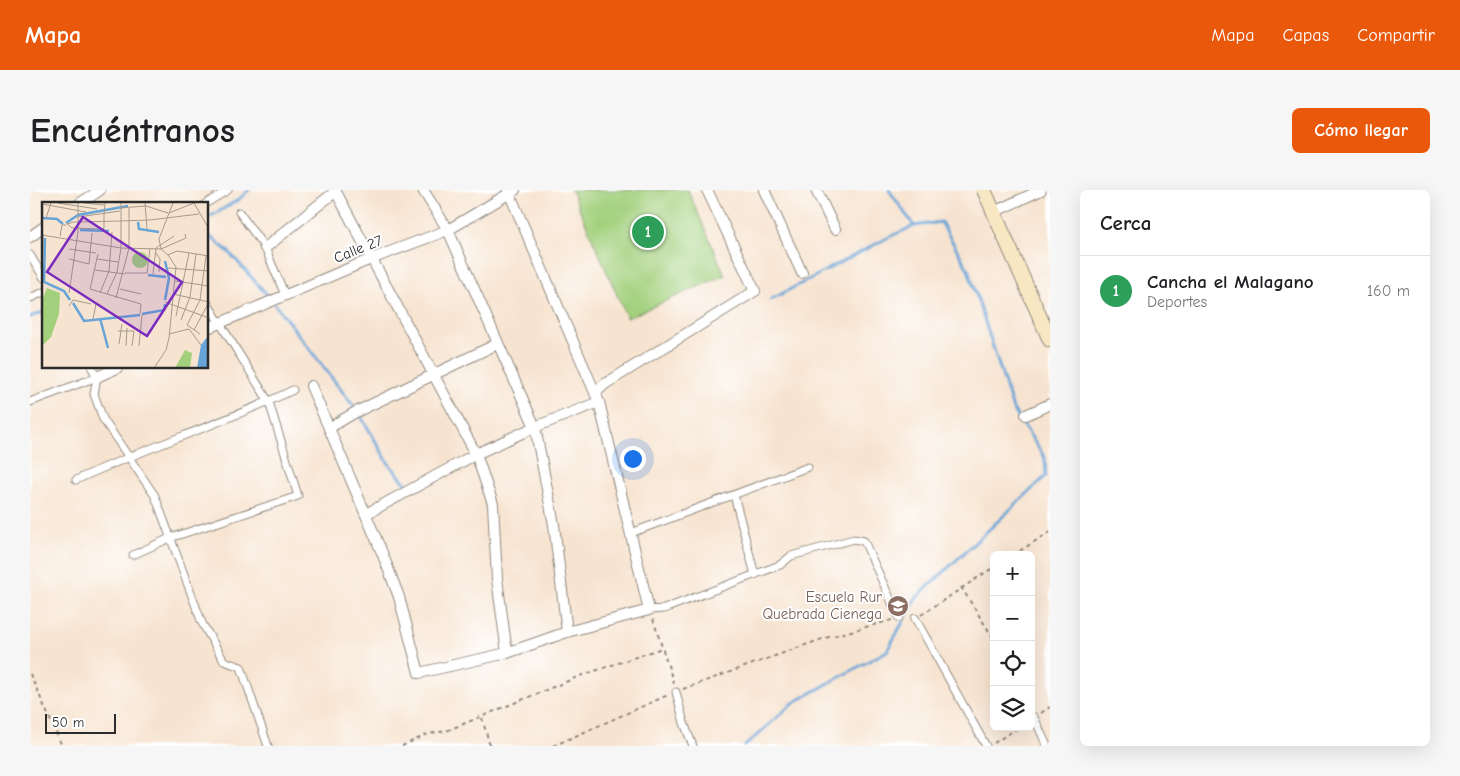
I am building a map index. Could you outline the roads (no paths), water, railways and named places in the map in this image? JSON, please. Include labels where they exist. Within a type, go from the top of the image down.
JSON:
[{"type":"main road","points":[[984,190],[1045,314],[1050,340]]},
{"type":"street","points":[[82,202],[100,190]]},
{"type":"street","points":[[208,202],[228,190]]},
{"type":"street","points":[[423,190],[448,230],[535,427],[554,525],[566,632]]},
{"type":"street","points":[[366,514],[476,454],[597,398],[605,384],[755,291],[707,190]]},
{"type":"street","points":[[764,190],[802,273]]},
{"type":"street","points":[[816,190],[835,229]]},
{"type":"street","points":[[994,212],[1041,190]]},
{"type":"street","points":[[264,248],[336,191],[476,454],[493,504],[497,579],[507,653]]},
{"type":"street","points":[[511,191],[597,398],[649,610]]},
{"type":"street","name":"Calle 27","points":[[209,328],[371,259],[448,230],[511,191]]},
{"type":"street","points":[[239,212],[264,248],[285,295]]},
{"type":"street","points":[[30,236],[42,228]]},
{"type":"street","points":[[30,255],[42,275]]},
{"type":"street","points":[[30,298],[42,293]]},
{"type":"street","points":[[133,555],[170,538],[298,496],[269,402],[209,306]]},
{"type":"street","points":[[329,428],[433,374],[497,344]]},
{"type":"street","points":[[30,402],[94,372],[111,369]]},
{"type":"street","points":[[94,372],[94,394],[104,419],[154,496],[202,623],[224,661],[240,668],[268,746]]},
{"type":"street","points":[[311,386],[366,514],[398,597],[419,673],[507,653],[566,632],[649,610],[664,609],[780,565],[791,556],[839,541],[854,539],[864,541],[899,618]]},
{"type":"street","points":[[76,480],[128,456],[269,402],[293,390]]},
{"type":"street","points":[[1026,415],[1050,404]]},
{"type":"street","points":[[631,533],[808,467]]},
{"type":"street","points":[[734,495],[755,575]]},
{"type":"street","points":[[915,618],[986,746]]},
{"type":"street","points":[[676,692],[684,723],[693,746]]},
{"type":"street","points":[[1035,719],[1047,746]]},
{"type":"waterway","points":[[209,217],[238,200],[249,190]]},
{"type":"waterway","points":[[889,190],[914,226]]},
{"type":"waterway","points":[[770,300],[889,237],[914,226],[941,222],[968,269],[1013,409],[1045,458],[1046,476],[916,598],[907,615]]},
{"type":"waterway","points":[[209,236],[228,251],[269,297]]},
{"type":"waterway","points":[[274,303],[355,408]]},
{"type":"waterway","points":[[30,317],[42,313]]},
{"type":"waterway","points":[[359,413],[389,464],[408,486]]},
{"type":"waterway","points":[[745,746],[793,703],[887,651],[904,620]]},
{"type":"place","name":"Cancha el Malagano","points":[[648,232]]},
{"type":"place","name":"Escuela Rur Quebrada Cienega","points":[[898,606]]}]
